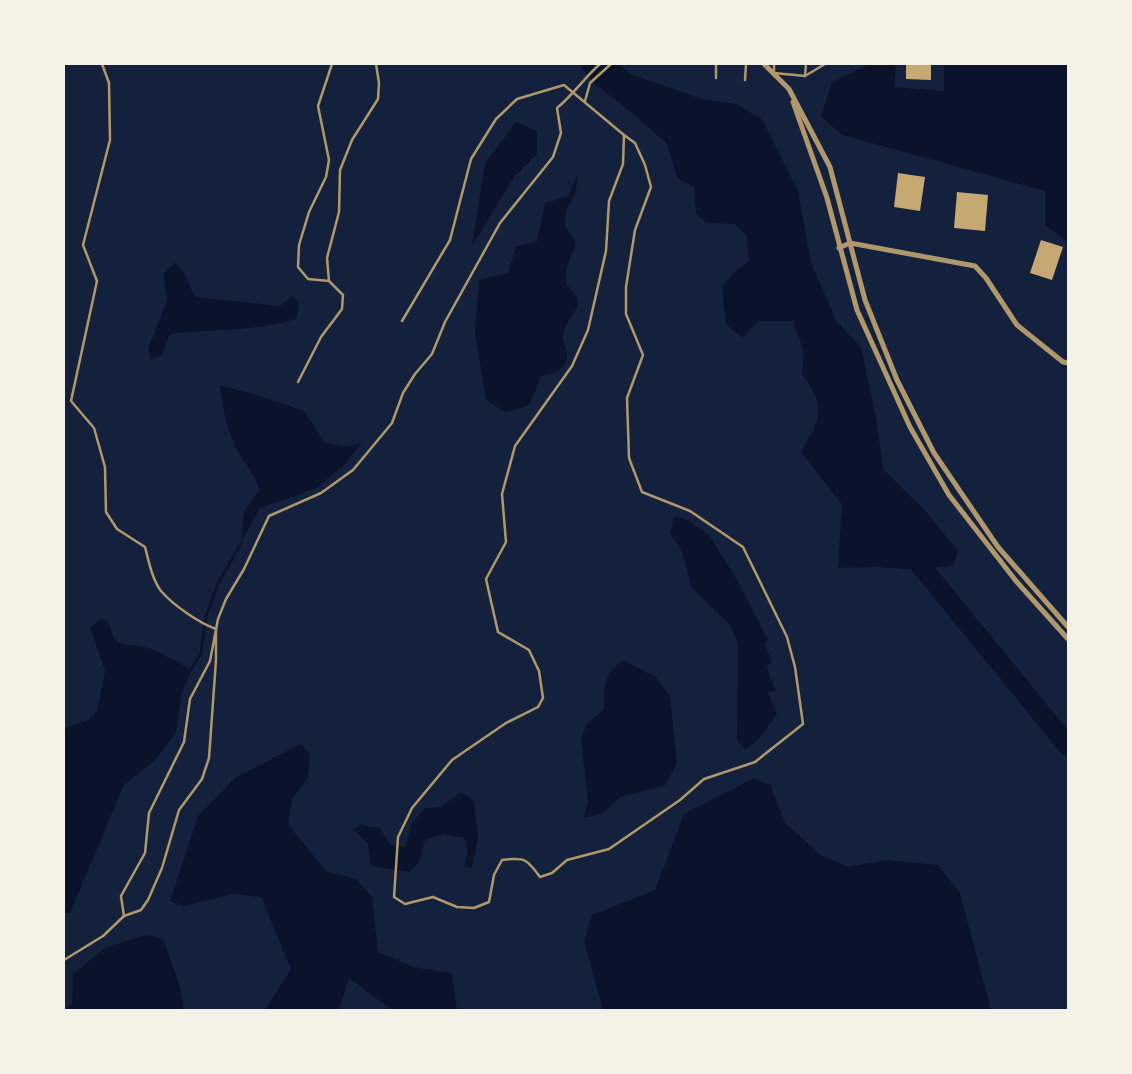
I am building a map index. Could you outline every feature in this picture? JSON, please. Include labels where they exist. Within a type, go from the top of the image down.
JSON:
[{"type":"street","points":[[764,64],[789,89],[830,167],[865,300],[893,371],[934,453],[998,547],[1068,627]]},
{"type":"street","points":[[789,89],[827,198],[857,310],[910,428],[949,494],[1016,581],[1068,639]]},
{"type":"street","points":[[839,248],[850,243],[974,266],[986,278],[1017,325],[1063,362],[1068,363]]},
{"type":"lane","points":[[102,64],[109,83],[110,140],[83,245],[97,281],[71,401],[94,428],[105,467],[106,512],[117,529],[145,547],[151,572],[162,591],[202,624],[216,629]]},
{"type":"lane","points":[[298,382],[321,337],[342,309],[343,295],[329,281],[308,279],[298,267],[299,245],[309,212],[326,177],[329,160],[318,106],[332,64]]},
{"type":"lane","points":[[329,281],[327,258],[339,212],[340,170],[352,140],[378,99],[379,83],[376,64]]},
{"type":"lane","points":[[124,916],[121,896],[145,853],[149,813],[184,742],[190,698],[210,661],[216,629],[226,598],[244,569],[269,516],[321,493],[353,470],[392,423],[403,393],[415,374],[432,354],[444,322],[500,222],[553,157],[562,134],[557,108],[575,93],[584,78],[600,64]]},
{"type":"lane","points":[[585,102],[590,83],[611,64]]},
{"type":"lane","points":[[716,64],[716,78]]},
{"type":"lane","points":[[745,80],[746,64]]},
{"type":"lane","points":[[774,64],[774,73],[805,76],[825,64]]},
{"type":"lane","points":[[805,76],[806,64]]},
{"type":"lane","points":[[402,320],[450,240],[471,159],[496,118],[517,99],[564,84],[634,143],[645,165],[651,187],[635,230],[626,287],[626,314],[644,355],[627,398],[629,458],[642,492],[690,511],[743,547],[787,637],[795,667],[803,724],[754,762],[704,779],[680,800],[610,849],[567,860],[552,873],[540,877],[530,862],[519,858],[502,860],[494,875],[489,902],[474,908],[457,907],[433,897],[405,904],[394,896],[398,837],[412,808],[452,760],[506,723],[538,707],[544,698],[539,671],[529,650],[498,632],[486,579],[506,542],[502,494],[514,446],[572,366],[588,330],[606,251],[609,201],[623,164],[624,135]]},
{"type":"lane","points":[[64,960],[103,936],[124,916],[141,910],[148,900],[162,868],[179,810],[202,779],[209,758],[216,660],[216,629]]},
{"type":"water","points":[[578,64],[619,64],[630,74],[702,99],[736,104],[762,119],[798,191],[811,262],[836,321],[861,347],[876,417],[883,469],[923,508],[958,551],[954,565],[921,570],[875,567],[838,568],[842,505],[801,452],[817,421],[818,405],[810,386],[802,374],[804,353],[793,321],[758,321],[742,338],[726,324],[722,287],[733,273],[749,261],[747,236],[735,224],[707,223],[696,213],[694,187],[677,178],[667,144],[636,116],[595,84]]},
{"type":"water","points":[[870,64],[896,64],[894,87],[944,91],[944,64],[1068,64],[1068,243],[1045,225],[1045,191],[842,135],[821,117],[832,82]]},
{"type":"water","points":[[516,122],[537,131],[537,154],[514,177],[472,246],[485,163]]},
{"type":"water","points":[[579,172],[575,194],[565,214],[565,226],[576,242],[566,271],[566,284],[577,298],[578,304],[563,334],[567,358],[566,363],[559,370],[541,376],[530,404],[520,409],[505,412],[486,400],[475,333],[479,280],[508,273],[516,247],[537,241],[545,203],[568,196]]},
{"type":"water","points":[[175,263],[184,272],[195,297],[279,306],[293,296],[299,304],[296,319],[249,328],[170,334],[161,356],[151,359],[148,349],[167,300],[163,274]]},
{"type":"water","points":[[220,385],[304,411],[325,443],[349,447],[362,442],[346,463],[317,488],[260,508],[241,543],[244,511],[259,491],[256,480],[240,455],[230,434]]},
{"type":"water","points":[[674,516],[687,520],[709,535],[738,581],[768,640],[765,645],[772,663],[766,666],[776,690],[768,693],[777,714],[761,737],[745,750],[737,740],[738,643],[729,624],[692,588],[682,552],[670,533]]},
{"type":"water","points":[[102,618],[108,621],[111,631],[118,642],[149,648],[192,670],[181,695],[176,733],[155,760],[124,785],[70,913],[64,913],[64,729],[88,720],[97,711],[105,671],[90,628]]},
{"type":"water","points":[[623,660],[656,677],[670,696],[677,764],[664,786],[620,797],[602,814],[583,818],[588,802],[581,739],[586,725],[604,709],[606,681],[616,665]]},
{"type":"water","points":[[301,744],[310,754],[308,778],[292,799],[288,824],[326,871],[356,879],[372,897],[378,952],[414,967],[452,973],[457,1010],[392,1010],[349,978],[339,1010],[265,1010],[291,969],[261,897],[233,894],[184,906],[170,901],[198,816],[236,777]]},
{"type":"water","points":[[754,778],[770,785],[785,823],[821,855],[848,867],[886,860],[938,865],[960,893],[991,1010],[603,1010],[584,941],[592,915],[655,890],[684,814]]},
{"type":"water","points":[[461,792],[474,801],[478,837],[472,868],[464,867],[468,850],[464,838],[443,834],[425,840],[419,862],[409,872],[371,866],[368,844],[353,829],[361,825],[380,828],[390,845],[405,847],[412,823],[425,808],[441,807]]},
{"type":"water","points":[[147,935],[163,939],[180,986],[184,1010],[64,1010],[72,1004],[73,974],[106,947]]},
{"type":"building","points":[[906,64],[931,64],[931,80],[906,79]]},
{"type":"building","points":[[898,173],[925,177],[920,211],[894,207]]},
{"type":"building","points":[[957,192],[988,195],[985,231],[954,228]]},
{"type":"building","points":[[1041,240],[1063,247],[1052,280],[1030,273]]},
{"type":"waterway","points":[[191,670],[201,653],[206,616],[219,582],[241,543]]},
{"type":"waterway","points":[[907,549],[1068,746]]}]
